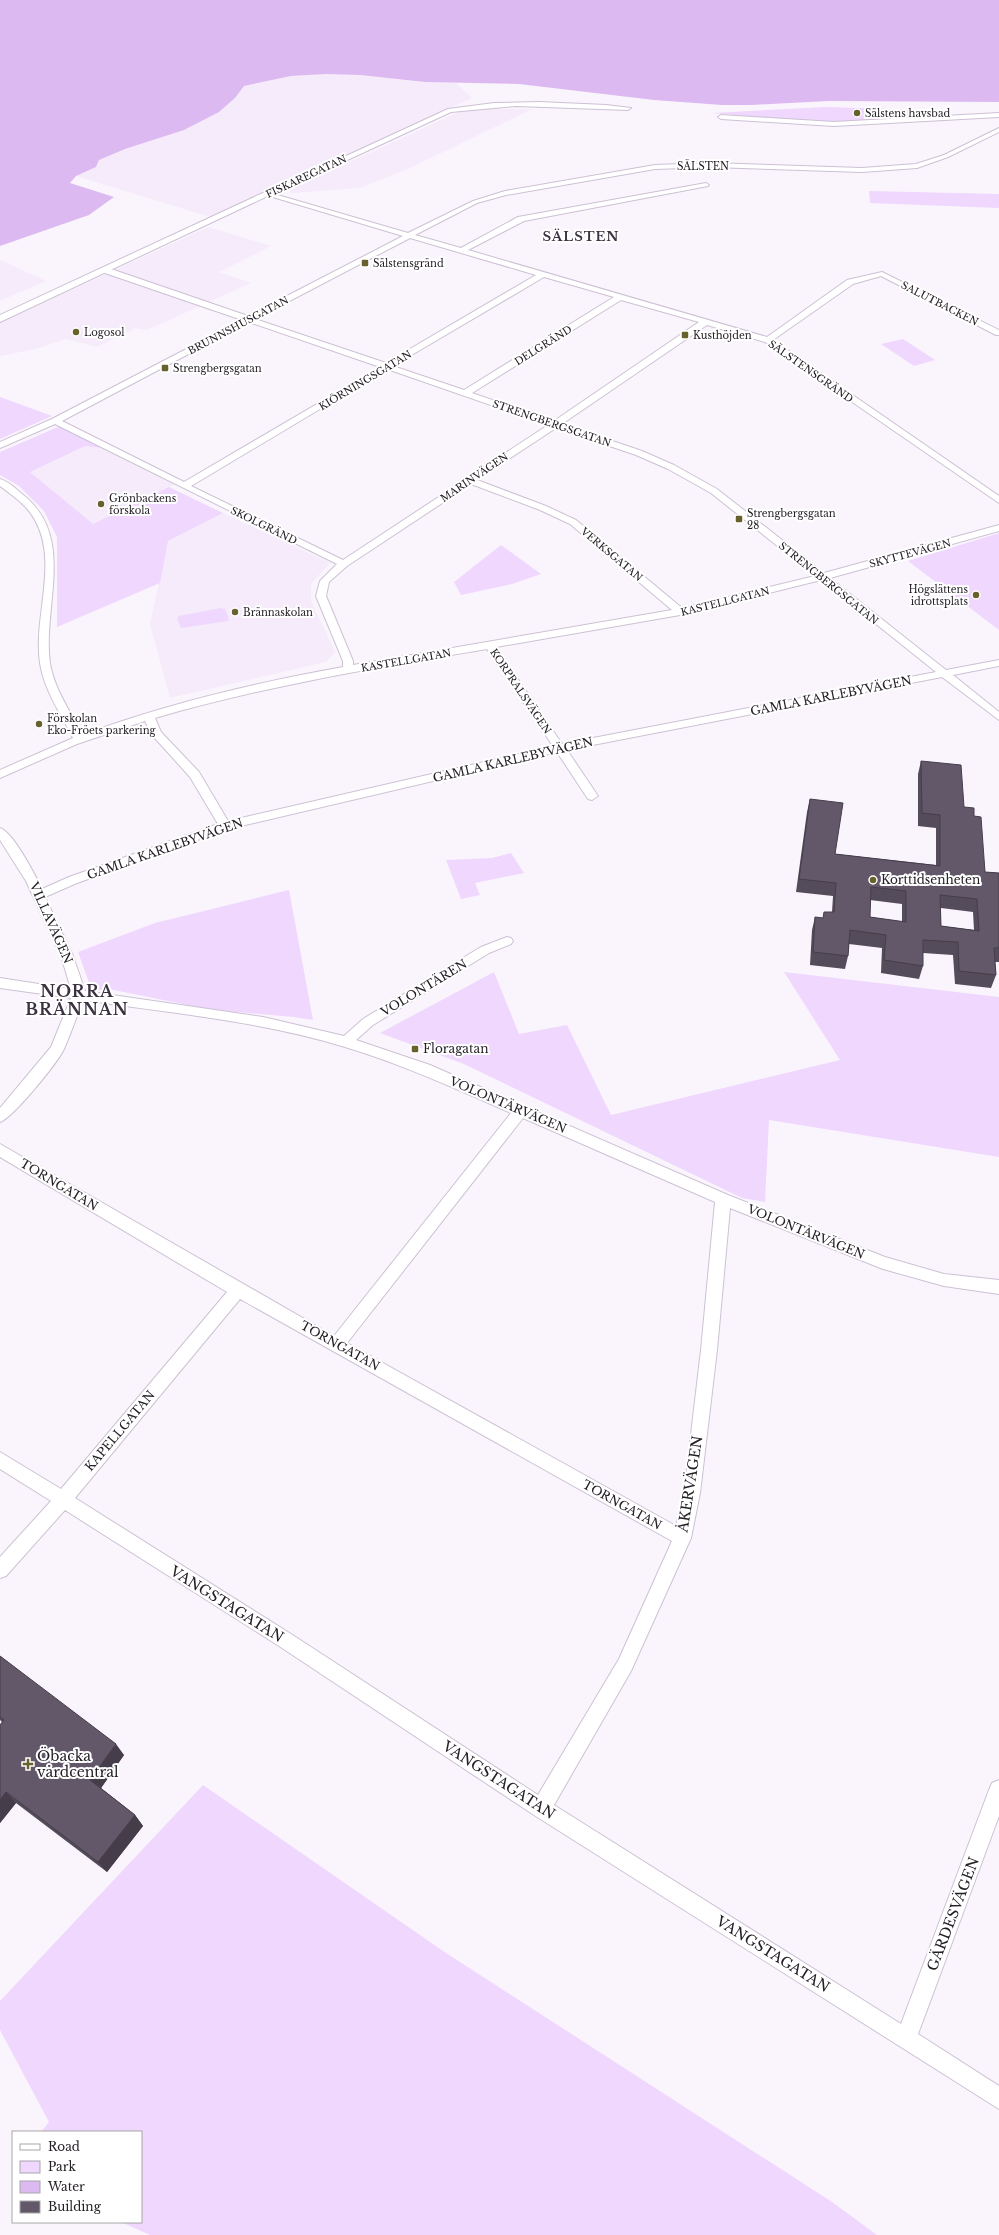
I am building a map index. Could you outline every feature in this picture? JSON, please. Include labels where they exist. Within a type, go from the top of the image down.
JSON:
[{"type":"street","name":"FISKAREGATAN","points":[[0,319],[450,110],[477,106],[519,104],[628,108]]},
{"type":"street","points":[[720,117],[834,124],[999,115]]},
{"type":"street","name":"SÄLSTEN","points":[[411,235],[475,202],[529,188],[635,170],[684,166],[862,170],[917,166],[934,161],[999,130]]},
{"type":"street","points":[[463,250],[521,219],[706,185]]},
{"type":"street","name":"SÄLSTENSGRÄND","points":[[268,194],[768,340],[999,500]]},
{"type":"street","name":"BRUNNSHUSGATAN","points":[[0,445],[55,421],[411,235]]},
{"type":"street","name":"STRENGBERGSGATAN","points":[[106,270],[639,453],[695,479],[744,514],[999,717]]},
{"type":"street","name":"KIÖRNINGSGATAN","points":[[186,485],[543,274]]},
{"type":"street","name":"SALUTBACKEN","points":[[768,340],[850,282],[882,274],[999,333]]},
{"type":"street","name":"DELGRÄND","points":[[466,393],[620,297]]},
{"type":"street","name":"MARINVÄGEN","points":[[348,669],[348,661],[321,596],[320,589],[327,577],[344,564],[705,322]]},
{"type":"street","name":"SKOLGRÄND","points":[[55,421],[344,564]]},
{"type":"street","name":"VERKSGATAN","points":[[469,480],[543,508],[573,522],[598,541],[680,612]]},
{"type":"street","points":[[0,482],[18,492],[32,507],[50,544],[50,576],[46,607],[44,654],[48,674],[79,740]]},
{"type":"street","name":"SKYTTEVÄGEN","points":[[822,577],[999,528]]},
{"type":"street","name":"KASTELLGATAN","points":[[0,774],[32,758],[79,740],[149,717],[250,688],[348,669],[680,612],[822,577]]},
{"type":"street","name":"KORPRALSVÄGEN","points":[[490,645],[592,796]]},
{"type":"street","name":"GAMLA KARLEBYVÄGEN","points":[[38,895],[73,880],[225,826],[559,748],[999,663]]},
{"type":"street","points":[[149,717],[156,733],[195,775],[225,826]]},
{"type":"street","name":"VILLAVÄGEN","points":[[0,832],[10,844],[38,895],[67,956],[79,994]]},
{"type":"street","name":"VOLONTÄREN","points":[[346,1042],[368,1022],[485,950],[507,941]]},
{"type":"street","name":"VOLONTÄRVÄGEN","points":[[0,982],[263,1022],[346,1042],[425,1069],[723,1199],[883,1263],[944,1280],[999,1287]]},
{"type":"street","points":[[0,1117],[16,1101],[58,1049],[79,994]]},
{"type":"street","points":[[337,1344],[521,1110]]},
{"type":"street","name":"TORNGATAN","points":[[0,1150],[238,1290],[682,1538]]},
{"type":"street","name":"ÅKERVÄGEN","points":[[541,1808],[625,1665],[682,1538],[692,1493],[709,1350],[723,1199]]},
{"type":"street","name":"KAPELLGATAN","points":[[0,1570],[62,1501],[238,1290]]},
{"type":"street","name":"VANGSTAGATAN","points":[[0,1460],[62,1501],[285,1640],[541,1808],[999,2098]]},
{"type":"street","name":"GÄRDESVÄGEN","points":[[906,2038],[999,1790]]},
{"type":"shaded area","points":[[326,74],[360,75],[425,82],[456,83],[472,98],[210,217],[76,176],[96,167],[99,160],[125,149],[184,130],[219,112],[235,98],[244,86],[291,76]]},
{"type":"shaded area","points":[[465,109],[532,109],[410,168],[360,188],[291,193],[289,190]]},
{"type":"shaded area","points":[[208,227],[271,246],[219,272],[251,283],[147,330],[135,328],[97,347],[66,339],[36,349],[0,356],[0,323]]},
{"type":"shaded area","points":[[0,260],[46,281],[0,301]]},
{"type":"shaded area","name":"Grönbackens förskola","points":[[85,446],[101,448],[175,484],[93,525],[29,472]]},
{"type":"shaded area","name":"Brännaskolan","points":[[223,513],[330,563],[311,584],[311,601],[335,652],[326,662],[170,698],[150,624],[168,541]]},
{"type":"green space","points":[[826,107],[930,110],[933,113],[924,112],[917,116],[857,121],[805,121],[712,113]]},
{"type":"green space","points":[[869,191],[999,194],[999,208],[870,203]]},
{"type":"green space","points":[[903,339],[935,360],[914,366],[881,344]]},
{"type":"green space","points":[[0,397],[52,416],[0,439]]},
{"type":"green space","points":[[58,427],[63,427],[101,448],[85,446],[30,472],[93,524],[169,487],[223,513],[168,541],[160,583],[57,627],[57,537],[44,511],[19,486],[0,475],[0,452]]},
{"type":"green space","name":"Högslättens idrottsplats","points":[[999,533],[999,630],[908,561]]},
{"type":"green space","points":[[501,545],[541,574],[512,584],[461,595],[454,582]]},
{"type":"green space","points":[[221,608],[225,609],[229,619],[228,621],[181,628],[177,618],[179,616]]},
{"type":"green space","points":[[511,853],[524,873],[475,883],[480,895],[461,899],[446,860],[492,858]]},
{"type":"green space","points":[[289,890],[313,1020],[212,1010],[109,989],[92,991],[78,952],[155,923]]},
{"type":"green space","points":[[494,972],[519,1034],[567,1025],[611,1115],[840,1060],[784,972],[999,997],[999,1157],[769,1120],[765,1202],[742,1198],[464,1064],[380,1033]]},
{"type":"green space","points":[[203,1785],[446,1953],[832,2202],[877,2235],[150,2235],[123,2223],[142,2223],[142,2131],[42,2131],[49,2122],[0,2030],[0,2001]]},
{"type":"water","points":[[0,0],[999,0],[999,102],[828,101],[722,105],[654,100],[519,84],[425,82],[360,75],[326,74],[291,76],[244,86],[235,98],[219,112],[184,130],[125,149],[99,160],[96,167],[76,176],[70,183],[114,197],[89,215],[0,246]]},
{"type":"building","name":"Korttidsenheten","points":[[921,761],[961,765],[964,807],[974,808],[974,816],[981,817],[985,872],[999,873],[999,948],[994,948],[996,975],[959,971],[958,942],[923,940],[923,966],[884,960],[886,935],[850,930],[848,956],[813,952],[815,917],[823,918],[824,912],[834,912],[836,883],[799,879],[810,799],[843,803],[835,854],[940,866],[940,815],[922,813]],"holes":[[[871,887],[906,891],[906,922],[870,917]],[[940,895],[977,899],[979,931],[941,926]]]},
{"type":"building","name":"Öbacka vårdcentral","points":[[0,1656],[116,1744],[90,1780],[135,1815],[98,1862],[6,1792],[0,1800],[0,1725],[4,1720],[0,1717]]},
{"type":"place","name":"Sälstens havsbad","points":[[857,113]]},
{"type":"place","name":"Sälstensgränd","points":[[365,263]]},
{"type":"place","name":"Logosol","points":[[76,332]]},
{"type":"place","name":"Kusthöjden","points":[[685,335]]},
{"type":"place","name":"Strengbergsgatan","points":[[165,368]]},
{"type":"place","name":"Grönbackens förskola","points":[[101,504]]},
{"type":"place","name":"Strengbergsgatan 28","points":[[739,519]]},
{"type":"place","name":"Högslättens idrottsplats","points":[[976,595]]},
{"type":"place","name":"Brännaskolan","points":[[235,612]]},
{"type":"place","name":"Förskolan Eko-Fröets parkering","points":[[39,724]]},
{"type":"place","name":"Korttidsenheten","points":[[873,880]]},
{"type":"place","name":"Floragatan","points":[[415,1049]]},
{"type":"place","name":"Öbacka vårdcentral","points":[[28,1764]]},
{"type":"district","name":"SÄLSTEN","points":[[581,236]]},
{"type":"district","name":"NORRA BRÄNNAN","points":[[77,1000]]}]
